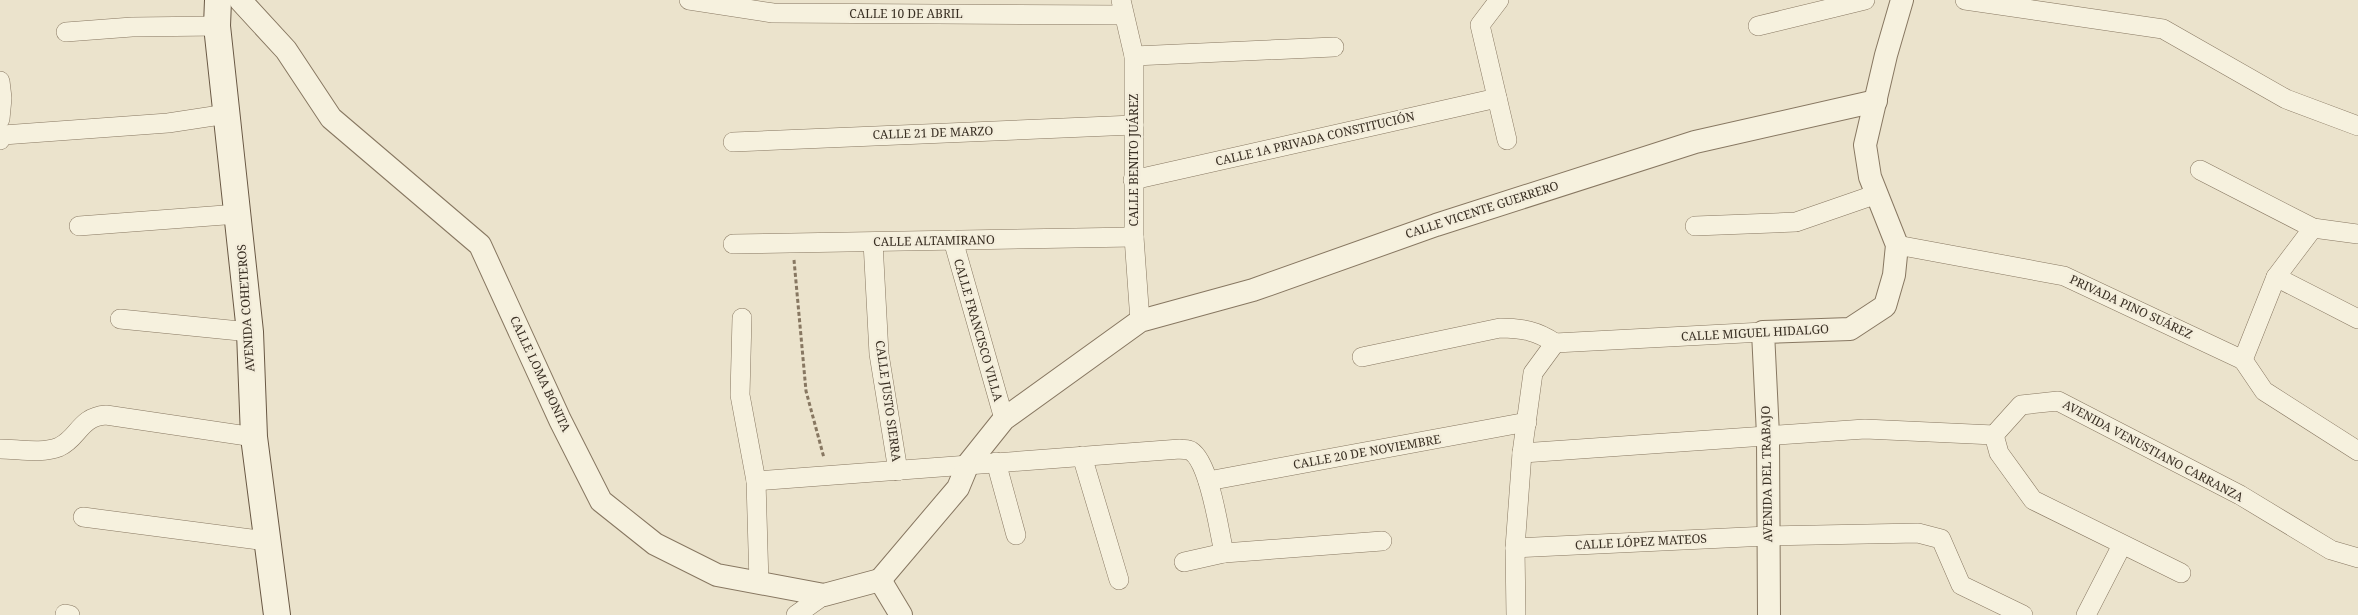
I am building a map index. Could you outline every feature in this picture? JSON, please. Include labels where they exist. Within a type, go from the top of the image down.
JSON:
[{"type":"main road","name":"AVENIDA COHETEROS","points":[[218,0],[217,26],[250,332],[254,437],[277,615]]},
{"type":"street","name":"CALLE LOMA BONITA","points":[[240,0],[286,50],[331,118],[480,245],[560,420],[601,501],[656,544],[717,575],[824,595],[880,580]]},
{"type":"street","name":"CALLE 10 DE ABRIL","points":[[689,0],[773,12],[1122,7]]},
{"type":"street","points":[[1499,0],[1480,25],[1507,140]]},
{"type":"street","points":[[1758,26],[1865,0]]},
{"type":"street","points":[[1897,245],[1870,177],[1866,145],[1886,55],[1902,0]]},
{"type":"street","points":[[1965,0],[2083,9],[2163,28],[2286,99],[2358,126]]},
{"type":"street","name":"CALLE BENITO JUÁREZ","points":[[1122,7],[1134,56],[1134,237],[1140,320]]},
{"type":"street","points":[[66,32],[132,27],[217,26]]},
{"type":"street","points":[[1134,56],[1334,47]]},
{"type":"street","points":[[0,81],[1,128],[168,123],[227,114]]},
{"type":"street","name":"CALLE 1A PRIVADA CONSTITUCIÓN","points":[[1133,180],[1497,98]]},
{"type":"street","name":"CALLE VICENTE GUERRERO","points":[[880,580],[958,488],[968,464],[1004,419],[1140,320],[1253,290],[1436,225],[1695,142],[1876,101]]},
{"type":"street","name":"CALLE 21 DE MARZO","points":[[733,142],[1134,125]]},
{"type":"street","points":[[2200,170],[2313,228],[2358,234]]},
{"type":"street","points":[[1695,226],[1796,222],[1877,194]]},
{"type":"street","points":[[79,226],[238,214]]},
{"type":"street","points":[[2313,228],[2276,277],[2243,360],[2264,391],[2358,451]]},
{"type":"street","name":"CALLE ALTAMIRANO","points":[[733,244],[1134,237]]},
{"type":"street","name":"CALLE FRANCISCO VILLA","points":[[953,240],[1004,419]]},
{"type":"street","name":"CALLE JUSTO SIERRA","points":[[873,242],[879,354],[898,471]]},
{"type":"street","name":"CALLE MIGUEL HIDALGO","points":[[1555,343],[1850,329],[1885,306],[1894,275],[1897,245]]},
{"type":"street","name":"PRIVADA PINO SUÁREZ","points":[[1897,245],[2064,276],[2243,360]]},
{"type":"street","points":[[2276,277],[2358,319]]},
{"type":"street","points":[[742,318],[740,395],[756,481],[759,583]]},
{"type":"street","points":[[120,319],[250,332]]},
{"type":"street","points":[[1362,357],[1500,328],[1522,328],[1540,334],[1555,343],[1533,373],[1522,453],[1515,548],[1516,615]]},
{"type":"street","name":"AVENIDA DEL TRABAJO","points":[[1763,332],[1768,435],[1769,615]]},
{"type":"street","name":"AVENIDA VENUSTIANO CARRANZA","points":[[1994,435],[2022,405],[2058,401],[2240,495],[2330,550],[2358,558]]},
{"type":"street","points":[[0,449],[48,450],[60,446],[86,420],[95,416],[106,415],[254,437]]},
{"type":"street","name":"CALLE 20 DE NOVIEMBRE","points":[[1208,481],[1527,422]]},
{"type":"street","points":[[1522,453],[1866,429],[1994,435],[1999,453],[2033,500],[2180,573]]},
{"type":"street","points":[[756,481],[968,464],[1180,449],[1190,450],[1197,457],[1208,481],[1224,553]]},
{"type":"street","points":[[1082,456],[1119,580]]},
{"type":"street","points":[[996,462],[1016,535]]},
{"type":"street","points":[[83,518],[267,541]]},
{"type":"street","name":"CALLE LÓPEZ MATEOS","points":[[1515,548],[1768,536],[1918,533],[1941,539],[1961,585],[2024,615]]},
{"type":"street","points":[[1184,562],[1224,553],[1382,541]]},
{"type":"street","points":[[2086,615],[2122,545]]},
{"type":"street","points":[[880,580],[901,615]]},
{"type":"street","points":[[796,615],[824,595]]},
{"type":"path","points":[[792,243],[806,391],[829,476]]}]
